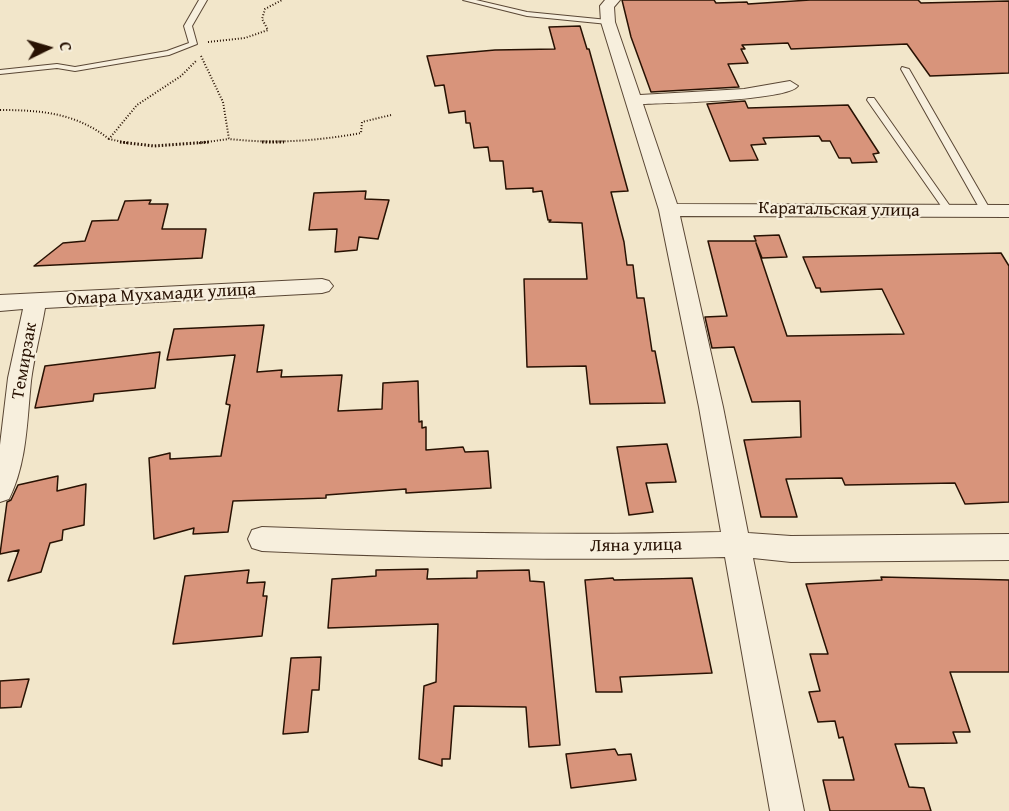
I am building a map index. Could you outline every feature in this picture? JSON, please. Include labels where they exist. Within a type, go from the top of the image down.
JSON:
[{"type":"street","points":[[613,0],[607,6],[608,22],[669,210],[738,544],[787,811]]},
{"type":"street","points":[[633,100],[744,94],[790,86]]},
{"type":"street","name":"Каратальская улица","points":[[669,210],[1009,211]]},
{"type":"street","name":"Омара Мухамади улица","points":[[0,303],[322,286]]},
{"type":"street","name":"Темирзак","points":[[0,491],[13,444],[20,378],[36,301]]},
{"type":"street","name":"Ляна улица","points":[[262,539],[591,548],[738,544],[791,549],[1009,548]]},
{"type":"lane","points":[[0,72],[57,66],[75,69],[169,53],[193,44],[188,26],[203,0]]},
{"type":"lane","points":[[467,0],[527,14],[608,22]]},
{"type":"lane","points":[[905,69],[986,211]]},
{"type":"lane","points":[[871,100],[949,212]]},
{"type":"path","points":[[229,139],[223,102],[193,44],[245,38],[268,30],[262,19],[265,9],[282,0]]},
{"type":"path","points":[[109,139],[137,105],[181,76],[201,56]]},
{"type":"path","points":[[0,110],[38,110],[75,117],[93,125],[109,139],[130,145],[186,146],[229,139],[260,144],[322,140],[361,132],[362,122],[390,115]]},
{"type":"building","points":[[622,0],[714,0],[716,3],[747,2],[748,4],[810,0],[918,0],[921,3],[1009,1],[1009,73],[930,76],[907,44],[791,49],[788,43],[742,45],[745,49],[741,49],[748,63],[728,64],[739,87],[651,92],[631,37]]},
{"type":"building","points":[[580,26],[587,49],[589,49],[628,191],[611,192],[624,242],[627,265],[633,265],[637,298],[644,298],[652,351],[655,351],[665,403],[590,404],[586,366],[527,367],[524,279],[587,279],[582,223],[549,222],[551,220],[548,220],[542,191],[533,192],[533,188],[506,189],[503,161],[490,161],[488,147],[474,148],[470,123],[466,123],[465,111],[449,113],[444,85],[435,86],[427,56],[495,50],[555,49],[549,27]]},
{"type":"building","points":[[745,101],[748,108],[848,105],[879,153],[873,154],[877,162],[852,163],[850,158],[839,158],[830,141],[822,141],[819,136],[763,138],[766,144],[751,145],[758,160],[730,161],[707,104]]},
{"type":"building","points":[[366,191],[365,199],[389,200],[378,239],[359,237],[357,250],[335,252],[337,229],[309,230],[314,193]]},
{"type":"building","points":[[151,200],[149,204],[168,204],[162,229],[206,229],[202,258],[34,266],[63,243],[85,241],[92,221],[118,220],[125,201]]},
{"type":"building","points":[[779,235],[787,257],[762,258],[756,243],[787,336],[904,334],[882,289],[821,292],[820,288],[816,288],[803,257],[1001,253],[1009,266],[1009,502],[965,504],[955,483],[845,485],[842,478],[786,479],[797,517],[761,517],[744,440],[801,437],[800,401],[752,402],[734,347],[712,348],[705,317],[727,316],[708,241],[756,241],[754,236]]},
{"type":"building","points":[[264,325],[257,372],[282,370],[281,377],[342,375],[338,411],[382,409],[383,383],[418,381],[419,422],[422,421],[422,428],[426,427],[426,450],[463,447],[465,452],[488,451],[491,488],[406,493],[406,489],[326,495],[326,498],[233,501],[228,532],[193,534],[194,528],[154,539],[149,458],[170,453],[170,459],[221,456],[230,405],[226,404],[235,355],[167,360],[174,329]]},
{"type":"building","points":[[160,352],[155,388],[94,394],[93,401],[35,408],[45,366]]},
{"type":"building","points":[[667,444],[676,482],[646,483],[653,512],[629,515],[617,447]]},
{"type":"building","points":[[58,476],[57,491],[86,484],[84,525],[63,530],[62,540],[50,543],[41,572],[8,581],[19,550],[0,554],[7,502],[11,500],[18,485]]},
{"type":"building","points":[[428,569],[427,579],[477,578],[477,571],[529,570],[530,581],[544,582],[560,745],[529,747],[526,707],[454,706],[450,759],[442,759],[442,766],[419,759],[424,686],[436,682],[438,624],[328,628],[332,579],[376,576],[376,570]]},
{"type":"building","points":[[249,570],[247,583],[265,582],[263,596],[267,596],[262,636],[173,644],[185,576]]},
{"type":"building","points":[[881,577],[1009,580],[1009,672],[950,672],[970,732],[953,732],[957,743],[895,744],[909,787],[924,788],[931,811],[830,811],[823,780],[854,780],[843,737],[839,738],[835,721],[818,722],[809,692],[820,691],[810,654],[828,654],[806,584],[882,580]]},
{"type":"building","points":[[613,578],[614,580],[692,578],[712,673],[620,677],[622,692],[596,692],[585,580]]},
{"type":"building","points":[[321,657],[319,690],[312,690],[308,732],[283,734],[291,658]]},
{"type":"building","points":[[29,679],[21,707],[0,708],[0,681]]},
{"type":"building","points":[[615,749],[618,755],[631,754],[636,780],[571,788],[566,754]]}]
